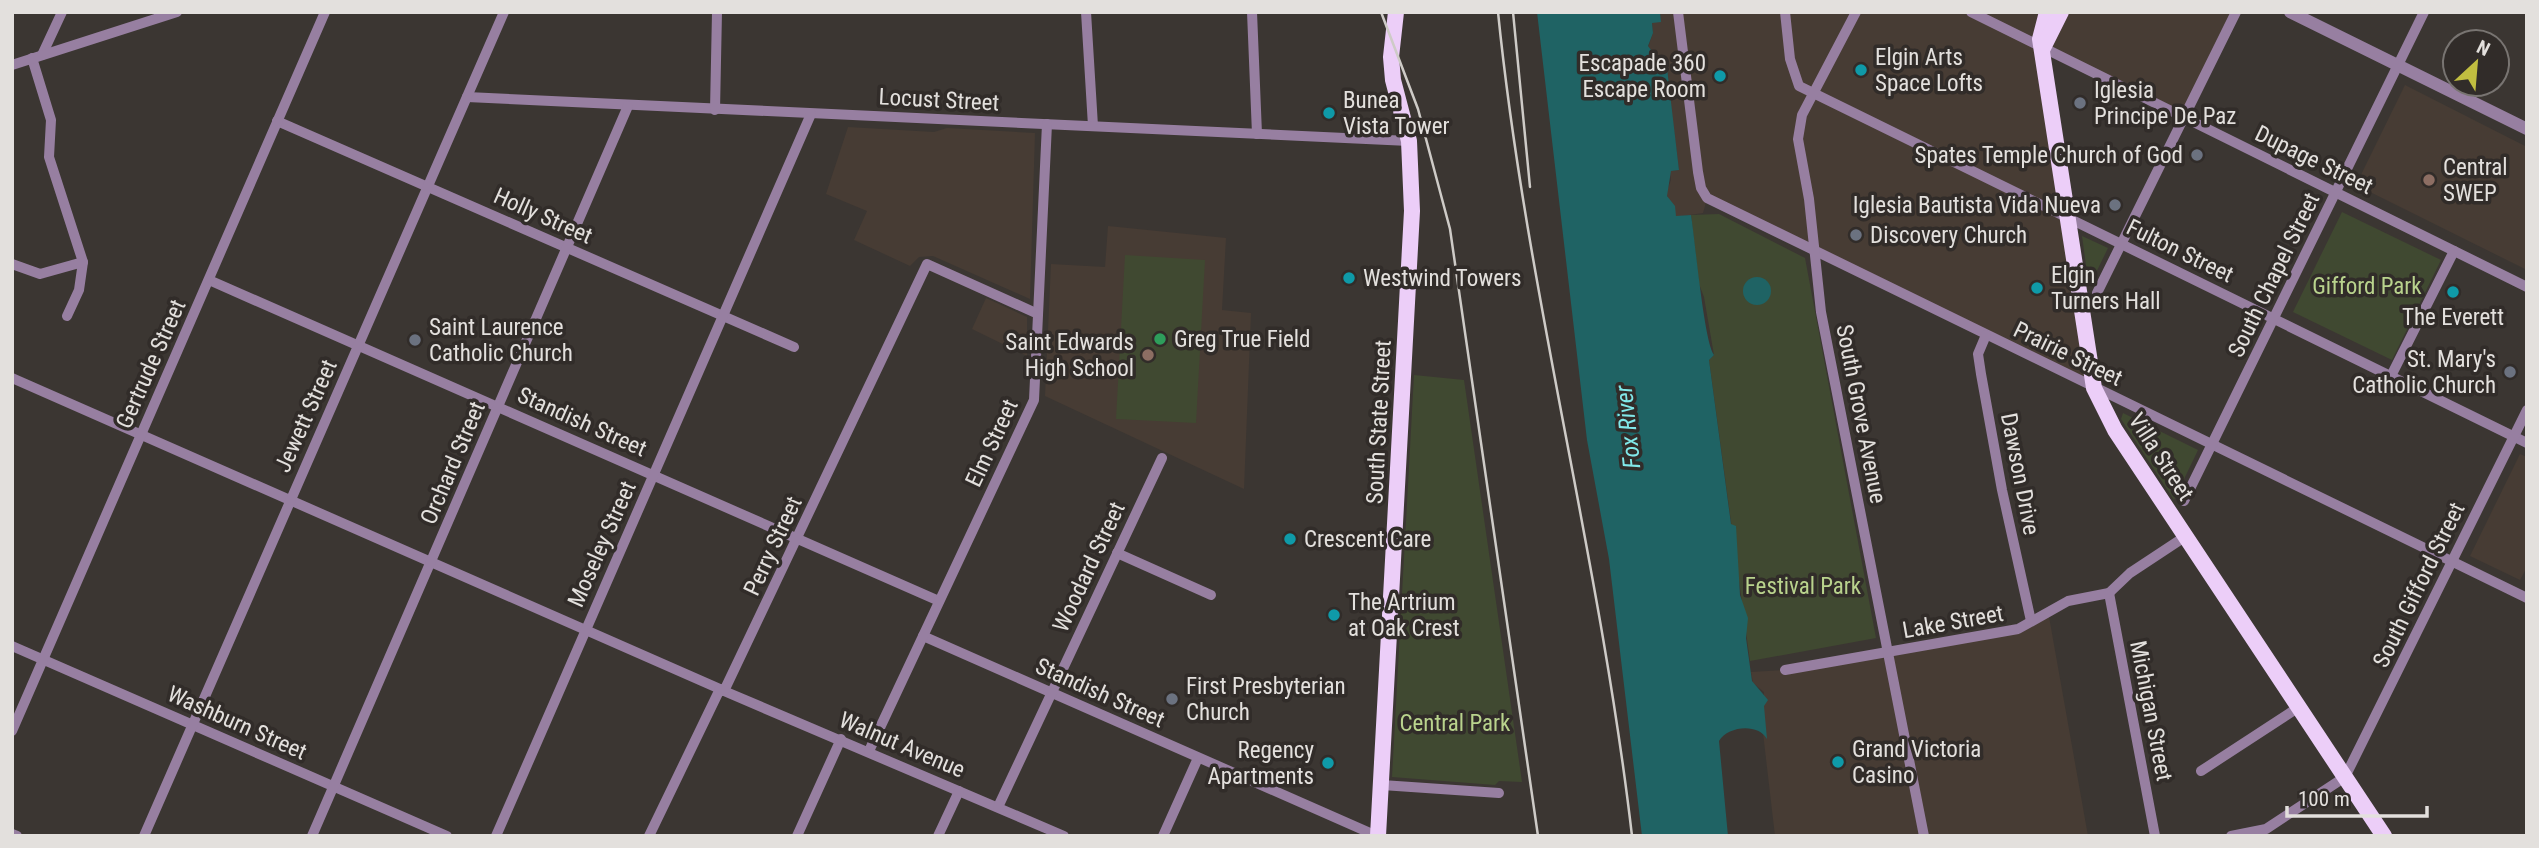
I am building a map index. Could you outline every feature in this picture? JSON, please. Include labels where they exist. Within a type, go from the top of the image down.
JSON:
[{"type":"main road","name":"South State Street","points":[[1378,836],[1411,224],[1409,141],[1393,80],[1391,57],[1396,12]]},
{"type":"main road","name":"Villa Street","points":[[2047,12],[2040,31],[2094,388],[2115,430],[2384,836]]},
{"type":"main road","points":[[2043,48],[2061,12]]},
{"type":"street","points":[[62,12],[37,57],[51,120],[49,157],[83,262],[79,290],[68,316]]},
{"type":"street","points":[[12,65],[177,12]]},
{"type":"street","name":"Gertrude Street","points":[[12,731],[325,12]]},
{"type":"street","name":"Jewett Street","points":[[144,836],[504,12]]},
{"type":"street","points":[[715,110],[718,12]]},
{"type":"street","points":[[1086,12],[1093,126]]},
{"type":"street","points":[[1252,12],[1257,134]]},
{"type":"street","name":"Prairie Street","points":[[1678,12],[1698,172],[1701,188],[1707,198],[2527,598]]},
{"type":"street","points":[[1785,12],[1794,77],[1799,86],[1815,94]]},
{"type":"street","name":"South Grove Avenue","points":[[1856,12],[1802,115],[1798,134],[1821,312],[1924,836]]},
{"type":"street","name":"Dupage Street","points":[[1971,12],[2527,287]]},
{"type":"street","points":[[2097,293],[2236,12]]},
{"type":"street","points":[[2290,12],[2527,129]]},
{"type":"street","name":"South Chapel Street","points":[[2184,501],[2424,12]]},
{"type":"street","name":"Fulton Street","points":[[1815,94],[2527,443]]},
{"type":"street","name":"Locust Street","points":[[467,97],[1409,141]]},
{"type":"street","name":"Orchard Street","points":[[312,836],[628,106]]},
{"type":"street","name":"Moseley Street","points":[[496,836],[811,114]]},
{"type":"street","name":"Holly Street","points":[[277,121],[794,346]]},
{"type":"street","name":"Elm Street","points":[[869,751],[1034,400],[1047,124]]},
{"type":"street","points":[[2391,376],[2454,251]]},
{"type":"street","points":[[12,264],[40,274],[83,262]]},
{"type":"street","name":"Perry Street","points":[[649,836],[798,537],[927,264],[1038,314]]},
{"type":"street","name":"Standish Street","points":[[209,280],[939,601]]},
{"type":"street","name":"Dawson Drive","points":[[1986,335],[1978,354],[1981,374],[2001,486],[2031,621]]},
{"type":"street","name":"Walnut Avenue","points":[[12,378],[722,690],[1064,836]]},
{"type":"street","name":"South Gifford Street","points":[[2345,777],[2527,410]]},
{"type":"street","name":"Woodard Street","points":[[998,807],[1162,458]]},
{"type":"street","points":[[2109,593],[2130,573],[2186,536]]},
{"type":"street","points":[[1117,553],[1211,595]]},
{"type":"street","name":"Lake Street","points":[[1785,670],[2018,629],[2068,601],[2109,593]]},
{"type":"street","name":"Michigan Street","points":[[2109,593],[2155,836]]},
{"type":"street","name":"Standish Street","points":[[923,636],[1378,836]]},
{"type":"street","name":"Washburn Street","points":[[12,646],[447,836]]},
{"type":"street","points":[[2201,771],[2299,707]]},
{"type":"street","points":[[797,836],[841,739]]},
{"type":"street","points":[[1163,836],[1198,758]]},
{"type":"street","points":[[2231,836],[2253,834],[2266,829],[2345,777]]},
{"type":"street","points":[[1382,785],[1499,793]]},
{"type":"street","points":[[939,836],[959,790]]},
{"type":"shaded area","points":[[1660,12],[2237,12],[2184,118],[2044,49],[2094,388],[1707,199],[1703,213],[1676,217],[1666,193],[1671,180],[1670,171],[1679,170],[1666,68],[1657,69],[1648,47],[1653,33],[1652,22],[1661,22]]},
{"type":"shaded area","points":[[2405,85],[2527,147],[2527,270],[2356,185]]},
{"type":"shaded area","name":"Saint Edwards High School","points":[[848,127],[934,132],[947,128],[1035,133],[1030,299],[933,256],[919,257],[910,266],[854,240],[867,211],[826,194]]},
{"type":"shaded area","name":"Saint Edwards High School","points":[[1108,226],[1226,238],[1222,310],[1251,313],[1244,489],[1045,396],[1051,264],[1105,267]]},
{"type":"shaded area","name":"Saint Edwards High School","points":[[986,298],[1027,317],[1027,356],[972,329]]},
{"type":"shaded area","points":[[2520,454],[2527,457],[2527,567],[2520,580],[2470,556]]},
{"type":"shaded area","points":[[2048,611],[2088,836],[1775,836],[1763,733],[1764,692],[1753,683],[1751,672],[1785,670],[2018,629]]},
{"type":"green space","name":"Gifford Park","points":[[2342,212],[2441,260],[2392,360],[2293,312]]},
{"type":"green space","name":"Festival Park","points":[[1719,214],[1805,258],[1876,638],[1750,661],[1709,360],[1714,355],[1704,297],[1699,284],[1691,215]]},
{"type":"green space","points":[[2082,236],[2108,248],[2089,287]]},
{"type":"green space","name":"Greg True Field","points":[[1125,255],[1205,260],[1196,423],[1116,419]]},
{"type":"green space","name":"Central Park","points":[[1414,375],[1464,380],[1522,782],[1499,781],[1495,785],[1392,777]]},
{"type":"green space","points":[[2123,413],[2198,450],[2174,500],[2121,419]]},
{"type":"water","name":"Fox River","points":[[1537,12],[1660,12],[1661,22],[1652,23],[1653,33],[1648,46],[1657,58],[1657,69],[1667,68],[1679,170],[1671,171],[1667,196],[1675,206],[1676,216],[1691,215],[1703,311],[1714,355],[1709,360],[1731,524],[1736,526],[1740,595],[1748,618],[1746,638],[1752,681],[1768,700],[1764,706],[1767,739],[1757,730],[1743,728],[1729,732],[1719,741],[1728,836],[1642,836],[1609,559],[1587,440]]},
{"type":"water","points":[[1757,277],[1767,281],[1771,291],[1767,301],[1757,305],[1747,301],[1743,291],[1747,281]]},
{"type":"railway","points":[[1381,12],[1418,109],[1450,229],[1538,836]]},
{"type":"railway","points":[[1498,12],[1526,219],[1602,629],[1632,836]]},
{"type":"railway","points":[[1513,12],[1530,187]]},
{"type":"place","name":"Elgin Arts Space Lofts","points":[[1861,70]]},
{"type":"place","name":"Escapade 360 Escape Room","points":[[1720,76]]},
{"type":"place","name":"Iglesia Principe De Paz","points":[[2080,103]]},
{"type":"place","name":"Bunea Vista Tower","points":[[1329,113]]},
{"type":"place","name":"Spates Temple Church of God","points":[[2197,155]]},
{"type":"place","name":"Central SWEP","points":[[2429,180]]},
{"type":"place","name":"Iglesia Bautista Vida Nueva","points":[[2115,205]]},
{"type":"place","name":"Discovery Church","points":[[1856,235]]},
{"type":"place","name":"Westwind Towers","points":[[1349,278]]},
{"type":"place","name":"Elgin Turners Hall","points":[[2037,288]]},
{"type":"place","name":"The Everett","points":[[2453,292]]},
{"type":"place","name":"Greg True Field","points":[[1160,339]]},
{"type":"place","name":"Saint Laurence Catholic Church","points":[[415,340]]},
{"type":"place","name":"Saint Edwards High School","points":[[1148,355]]},
{"type":"place","name":"St. Mary's Catholic Church","points":[[2510,372]]},
{"type":"place","name":"Crescent Care","points":[[1290,539]]},
{"type":"place","name":"The Artrium at Oak Crest","points":[[1334,615]]},
{"type":"place","name":"First Presbyterian Church","points":[[1172,699]]},
{"type":"place","name":"Grand Victoria Casino","points":[[1838,762]]},
{"type":"place","name":"Regency Apartments","points":[[1328,763]]}]
